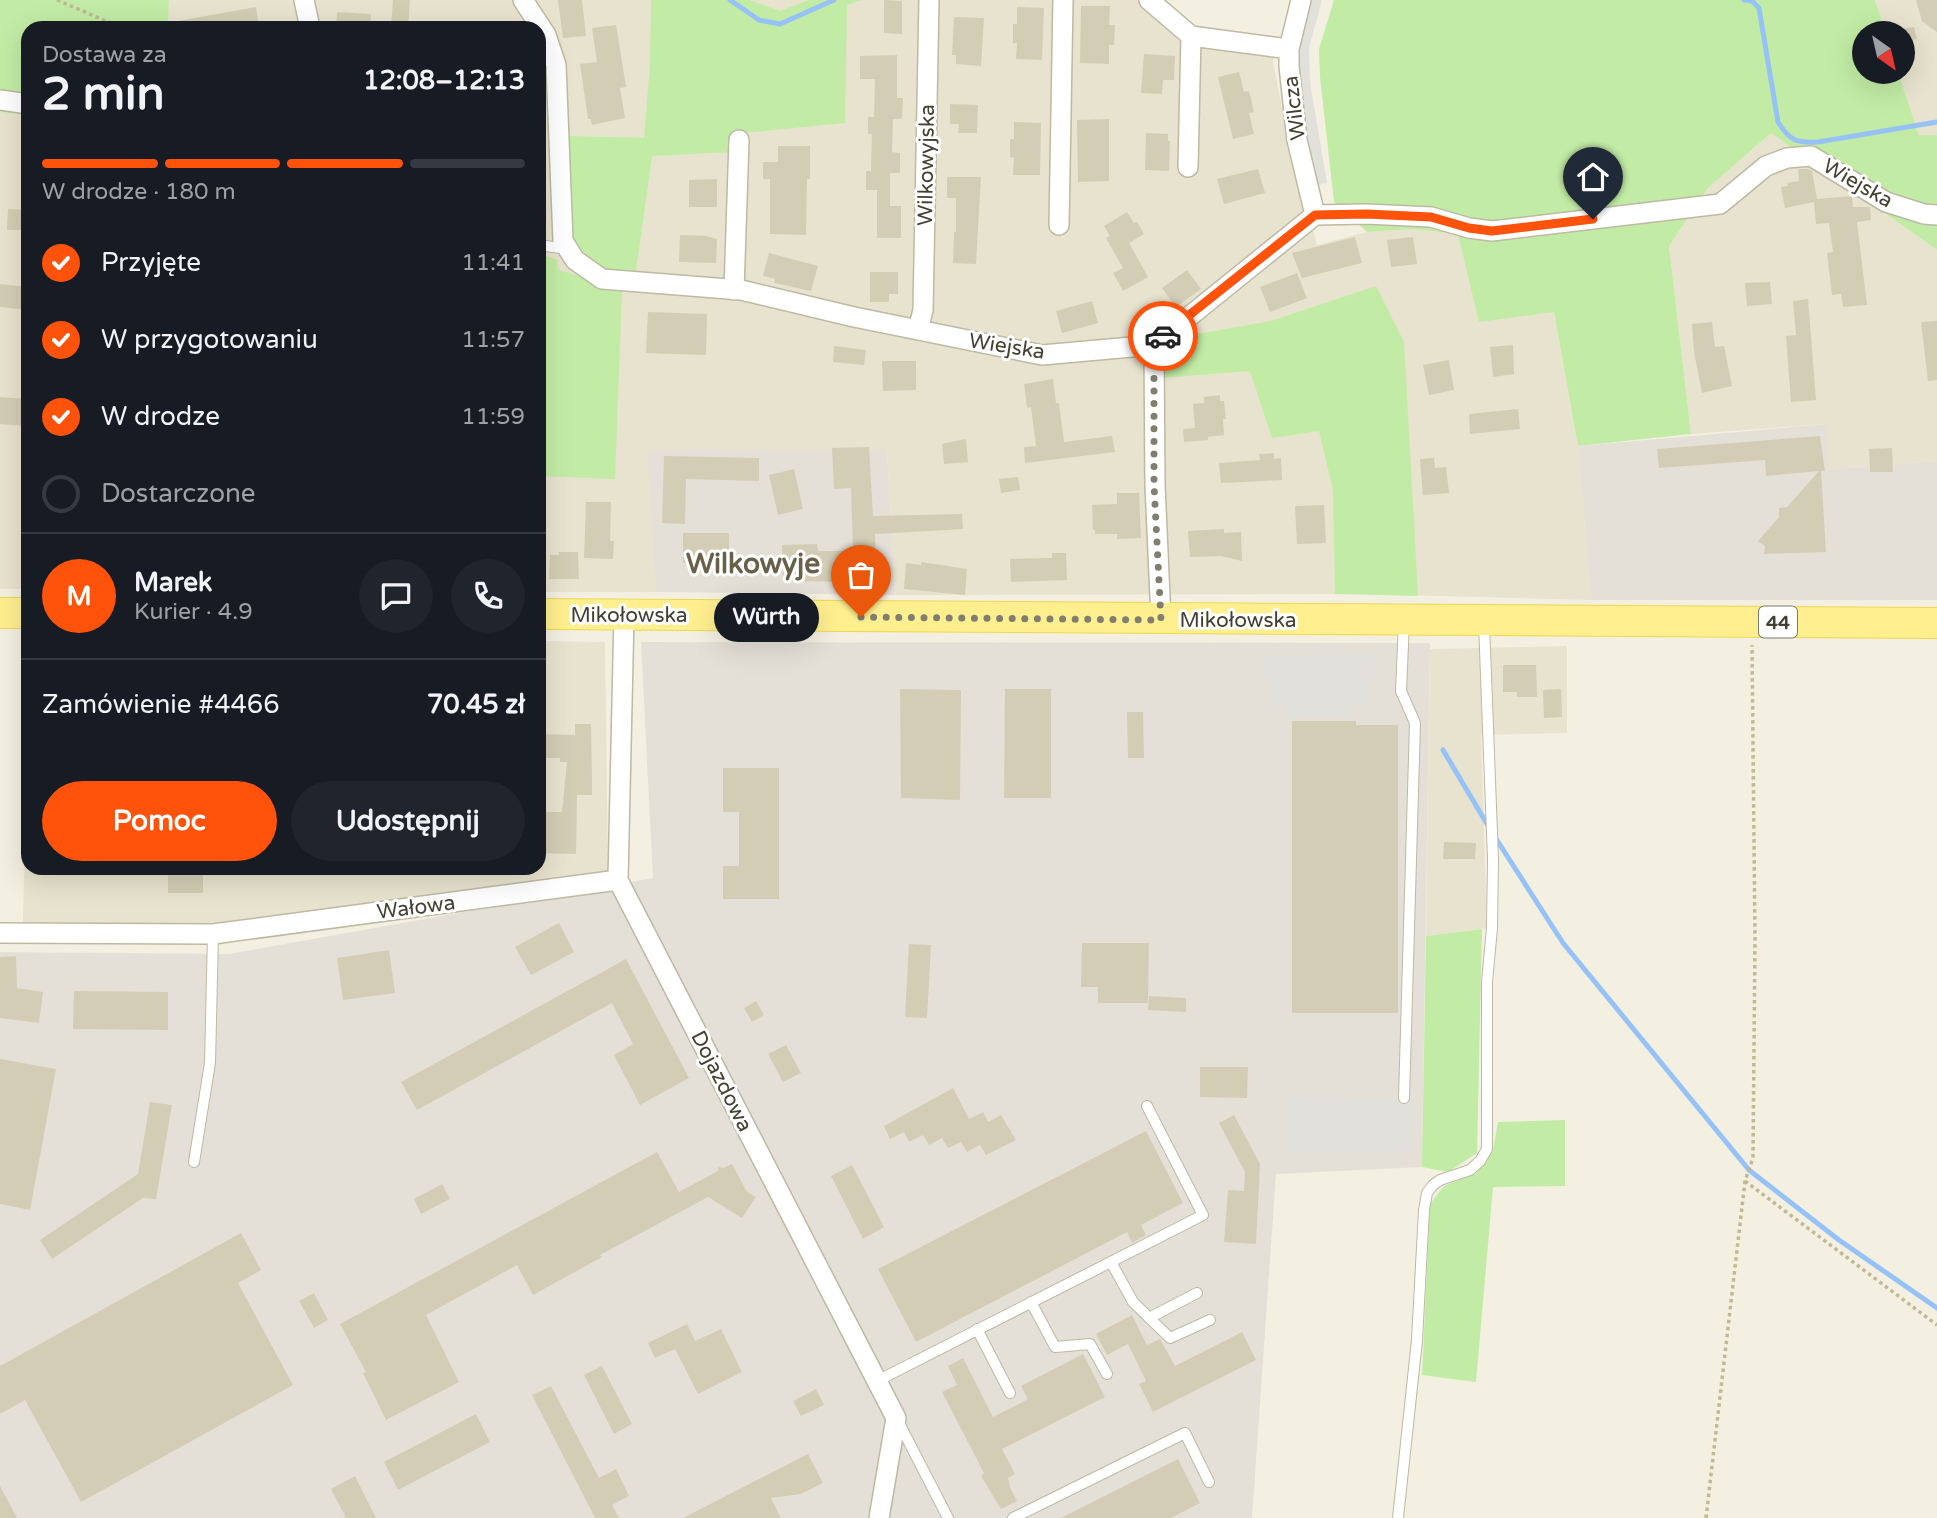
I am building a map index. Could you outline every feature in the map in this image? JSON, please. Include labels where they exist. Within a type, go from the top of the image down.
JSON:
[{"type":"main road","points":[[0,613],[21,613]]},
{"type":"main road","name":"Mikołowska","points":[[546,614],[1937,623]]},
{"type":"street","points":[[304,0],[308,21]]},
{"type":"street","points":[[523,0],[537,21]]},
{"type":"street","name":"Wilkowyjska","points":[[918,330],[923,310],[929,0]]},
{"type":"street","points":[[1059,225],[1063,0]]},
{"type":"street","points":[[1149,0],[1191,37],[1289,49]]},
{"type":"street","name":"Wilcza","points":[[1301,0],[1289,49],[1297,140],[1315,215]]},
{"type":"street","points":[[546,34],[556,65],[563,241],[568,249]]},
{"type":"street","points":[[1188,167],[1191,37]]},
{"type":"street","points":[[0,100],[21,103]]},
{"type":"street","points":[[734,290],[739,140]]},
{"type":"street","name":"Wiejska","points":[[1315,215],[1431,217],[1469,228],[1492,231],[1545,225],[1720,204],[1766,166],[1787,158],[1811,156],[1886,202],[1924,214],[1937,215]]},
{"type":"street","points":[[1161,620],[1154,485],[1154,345],[1315,215]]},
{"type":"street","name":"Wiejska","points":[[568,249],[575,260],[602,279],[734,290],[1042,355],[1154,345]]},
{"type":"street","name":"Dojazdowa","points":[[624,615],[618,880],[896,1418]]},
{"type":"street","name":"Wałowa","points":[[0,933],[213,933],[618,880]]},
{"type":"street","points":[[879,1518],[896,1418]]},
{"type":"lane","points":[[546,246],[568,249]]},
{"type":"lane","points":[[1404,620],[1401,691],[1415,723],[1404,1098]]},
{"type":"lane","points":[[1398,1518],[1418,1340],[1427,1193],[1440,1180],[1470,1170],[1480,1161],[1487,1149],[1487,982],[1492,928],[1492,840],[1484,620]]},
{"type":"lane","points":[[194,1162],[210,1063],[213,933]]},
{"type":"lane","points":[[877,1381],[1203,1215],[1147,1106]]},
{"type":"lane","points":[[1111,1262],[1133,1302],[1170,1339],[1210,1320]]},
{"type":"lane","points":[[1149,1318],[1197,1293]]},
{"type":"lane","points":[[1031,1302],[1055,1347],[1090,1344],[1107,1374]]},
{"type":"lane","points":[[977,1329],[1010,1393]]},
{"type":"lane","name":"Dojazdowa","points":[[896,1418],[948,1518]]},
{"type":"lane","points":[[1013,1518],[1185,1433],[1209,1482]]},
{"type":"path","points":[[57,0],[106,21]]},
{"type":"path","points":[[1706,1518],[1745,1181],[1753,1158],[1755,939],[1752,622]]},
{"type":"path","points":[[1745,1181],[1937,1325]]},
{"type":"shaded area","points":[[169,0],[1163,0],[1191,25],[1276,38],[1273,62],[1289,143],[1317,245],[1367,232],[1412,229],[1458,234],[1554,312],[1578,446],[1591,600],[1359,594],[895,595],[887,449],[648,449],[656,592],[546,592],[546,21],[168,21]]},
{"type":"shaded area","points":[[1309,0],[1322,0],[1309,48],[1310,82],[1327,183],[1314,186],[1296,84],[1296,45]]},
{"type":"shaded area","points":[[1875,0],[1937,0],[1937,135],[1919,135],[1902,84],[1915,84],[1915,21],[1882,21]]},
{"type":"shaded area","points":[[0,112],[21,114],[21,589],[0,589]]},
{"type":"shaded area","points":[[1771,133],[1937,250],[1937,461],[1829,469],[1826,424],[1691,434],[1669,246],[1708,188]]},
{"type":"shaded area","points":[[1827,424],[1829,469],[1937,461],[1937,600],[1591,600],[1578,446]]},
{"type":"shaded area","points":[[647,449],[887,449],[895,595],[656,592]]},
{"type":"shaded area","points":[[546,641],[605,642],[608,871],[198,932],[23,922],[24,875],[546,875]]},
{"type":"shaded area","points":[[641,642],[1430,643],[1422,1167],[1276,1174],[1252,1518],[0,1518],[0,952],[229,954],[653,878]]},
{"type":"shaded area","points":[[1567,646],[1567,733],[1481,735],[1487,928],[1426,936],[1430,649]]},
{"type":"shaded area","points":[[1373,654],[1372,705],[1350,705],[1350,717],[1285,718],[1284,705],[1269,706],[1264,656]]},
{"type":"shaded area","points":[[1286,1097],[1413,1098],[1412,1152],[1285,1152]]},
{"type":"green space","points":[[0,0],[169,0],[168,21],[21,21],[21,114],[0,112]]},
{"type":"green space","points":[[651,0],[749,0],[780,11],[809,0],[862,0],[847,5],[845,123],[732,134],[732,152],[652,156],[636,271],[602,271],[584,258],[569,240],[566,136],[644,138],[650,64]]},
{"type":"green space","points":[[1334,0],[1875,0],[1882,21],[1852,21],[1852,84],[1902,84],[1919,135],[1937,135],[1937,250],[1771,133],[1708,188],[1669,246],[1691,434],[1578,446],[1554,312],[1479,322],[1458,234],[1412,229],[1367,232],[1334,202],[1319,49]]},
{"type":"green space","points":[[546,256],[558,260],[557,269],[622,290],[615,479],[546,476]]},
{"type":"green space","points":[[1376,286],[1404,342],[1418,596],[1335,594],[1333,490],[1319,431],[1272,438],[1250,371],[1161,378],[1161,360],[1165,350],[1180,337],[1271,321]]},
{"type":"green space","points":[[1482,929],[1477,1153],[1448,1172],[1422,1167],[1426,936]]},
{"type":"green space","points":[[1565,1120],[1565,1186],[1493,1187],[1476,1382],[1422,1375],[1430,1204],[1444,1186],[1475,1174],[1493,1150],[1498,1122]]},
{"type":"building","points":[[393,0],[410,0],[408,21],[391,21]]},
{"type":"building","points":[[558,0],[582,0],[586,36],[563,38]]},
{"type":"building","points":[[884,0],[902,1],[902,34],[884,33]]},
{"type":"building","points":[[1916,0],[1937,0],[1937,32],[1922,21]]},
{"type":"building","points":[[1081,6],[1110,6],[1109,25],[1115,25],[1114,45],[1109,45],[1109,64],[1080,63]]},
{"type":"building","points":[[256,7],[258,21],[178,21]]},
{"type":"building","points":[[1017,7],[1044,8],[1042,60],[1016,59],[1017,43],[1013,43],[1013,24],[1017,24]]},
{"type":"building","points":[[337,12],[371,14],[370,21],[336,21]]},
{"type":"building","points":[[954,17],[984,18],[981,66],[956,64],[956,55],[952,55]]},
{"type":"building","points":[[616,25],[626,87],[620,88],[625,118],[592,125],[591,119],[588,119],[580,64],[597,62],[592,28]]},
{"type":"building","points":[[1144,54],[1175,56],[1174,80],[1163,80],[1162,94],[1141,93]]},
{"type":"building","points":[[897,55],[897,98],[903,98],[902,119],[893,119],[892,152],[900,153],[900,173],[890,173],[890,206],[901,206],[901,238],[877,238],[877,190],[866,190],[866,171],[871,171],[872,134],[868,134],[868,117],[874,117],[875,79],[860,79],[860,56]]},
{"type":"building","points":[[1239,72],[1244,92],[1249,91],[1254,112],[1249,113],[1254,134],[1233,139],[1218,77]]},
{"type":"building","points":[[950,104],[978,105],[977,133],[958,133],[959,124],[950,124]]},
{"type":"building","points":[[1109,119],[1109,181],[1078,182],[1077,120]]},
{"type":"building","points":[[1014,122],[1041,123],[1040,175],[1013,175],[1014,158],[1010,157],[1010,139],[1014,139]]},
{"type":"building","points":[[1146,133],[1168,134],[1169,171],[1145,170]]},
{"type":"building","points":[[778,146],[810,146],[806,235],[770,234],[770,179],[763,179],[763,162],[778,162]]},
{"type":"building","points":[[1258,169],[1265,193],[1224,204],[1217,179]]},
{"type":"building","points":[[1798,169],[1812,171],[1817,199],[1852,196],[1853,207],[1870,207],[1871,220],[1857,222],[1867,305],[1843,307],[1841,294],[1832,295],[1827,253],[1833,252],[1829,223],[1816,224],[1814,202],[1785,208],[1781,187],[1799,181]]},
{"type":"building","points":[[947,177],[981,177],[976,264],[953,263],[956,198],[947,198]]},
{"type":"building","points":[[717,179],[717,207],[689,207],[689,180]]},
{"type":"building","points":[[8,209],[21,210],[21,230],[7,230]]},
{"type":"building","points":[[1127,212],[1144,234],[1129,243],[1148,277],[1123,291],[1113,273],[1123,268],[1106,238],[1110,236],[1104,226]]},
{"type":"building","points":[[680,235],[717,239],[716,263],[679,262]]},
{"type":"building","points":[[1355,237],[1362,263],[1302,278],[1292,253]]},
{"type":"building","points":[[1413,237],[1417,264],[1391,267],[1387,240]]},
{"type":"building","points":[[769,253],[818,266],[811,291],[774,283],[775,279],[763,276]]},
{"type":"building","points":[[1187,270],[1201,289],[1176,307],[1162,288]]},
{"type":"building","points":[[870,272],[898,272],[898,294],[889,294],[889,302],[870,302]]},
{"type":"building","points":[[1297,273],[1307,298],[1270,312],[1260,287]]},
{"type":"building","points":[[1770,282],[1772,304],[1747,306],[1745,283]]},
{"type":"building","points":[[0,284],[21,286],[21,309],[0,307]]},
{"type":"building","points":[[1808,299],[1816,400],[1791,402],[1786,336],[1796,335],[1793,301]]},
{"type":"building","points":[[1092,301],[1098,323],[1062,333],[1056,311]]},
{"type":"building","points":[[648,312],[707,314],[706,355],[646,353]]},
{"type":"building","points":[[1937,321],[1937,380],[1928,381],[1921,322]]},
{"type":"building","points":[[1712,322],[1715,347],[1724,346],[1732,386],[1702,393],[1692,324]]},
{"type":"building","points":[[1513,345],[1514,374],[1493,377],[1490,347]]},
{"type":"building","points":[[834,346],[866,350],[864,365],[833,362]]},
{"type":"building","points":[[1449,360],[1454,390],[1429,395],[1423,365]]},
{"type":"building","points":[[882,361],[916,361],[916,390],[883,391]]},
{"type":"building","points":[[1053,379],[1064,442],[1112,436],[1115,452],[1025,463],[1024,447],[1036,446],[1031,407],[1027,408],[1024,384]]},
{"type":"building","points":[[1220,395],[1220,401],[1224,401],[1226,419],[1223,419],[1224,435],[1208,437],[1208,440],[1184,442],[1183,429],[1195,428],[1193,404],[1204,403],[1204,397]]},
{"type":"building","points":[[0,397],[21,398],[21,426],[0,424]]},
{"type":"building","points":[[1518,409],[1520,429],[1470,434],[1469,414]]},
{"type":"building","points":[[1820,436],[1825,471],[1821,471],[1826,552],[1764,554],[1765,546],[1758,541],[1779,517],[1779,508],[1787,507],[1819,471],[1766,476],[1765,460],[1659,468],[1657,449]]},
{"type":"building","points":[[966,439],[968,462],[944,464],[942,444]]},
{"type":"building","points":[[869,447],[873,516],[962,514],[963,529],[875,534],[876,582],[783,581],[782,545],[817,544],[818,551],[853,551],[851,488],[834,489],[832,448]]},
{"type":"building","points":[[1892,448],[1893,472],[1870,472],[1869,449]]},
{"type":"building","points":[[1274,453],[1274,459],[1281,458],[1282,480],[1221,483],[1219,463],[1260,460],[1259,454]]},
{"type":"building","points":[[664,456],[759,458],[759,481],[686,479],[685,524],[662,523]]},
{"type":"building","points":[[1434,458],[1435,468],[1446,467],[1449,493],[1423,495],[1420,459]]},
{"type":"building","points":[[794,469],[803,509],[778,515],[769,475]]},
{"type":"building","points":[[1018,477],[1020,490],[1001,493],[999,479]]},
{"type":"building","points":[[1117,493],[1139,493],[1141,538],[1117,539],[1117,534],[1095,534],[1092,505],[1117,504]]},
{"type":"building","points":[[586,502],[611,502],[610,541],[614,541],[613,559],[584,558]]},
{"type":"building","points":[[1324,505],[1326,543],[1297,544],[1295,506]]},
{"type":"building","points":[[1224,529],[1224,533],[1241,532],[1242,561],[1221,556],[1190,557],[1188,531]]},
{"type":"building","points":[[683,533],[729,533],[729,564],[683,563]]},
{"type":"building","points":[[559,552],[578,552],[579,579],[549,579],[550,555],[559,555]]},
{"type":"building","points":[[1052,553],[1066,553],[1067,580],[1011,582],[1010,559],[1052,558]]},
{"type":"building","points":[[921,562],[967,569],[965,595],[904,589],[906,563],[921,565]]},
{"type":"building","points":[[1503,665],[1536,665],[1537,697],[1517,697],[1517,692],[1503,692]]},
{"type":"building","points":[[900,689],[961,690],[960,800],[901,798]]},
{"type":"building","points":[[1005,689],[1051,689],[1051,798],[1004,798]]},
{"type":"building","points":[[1561,689],[1562,717],[1544,718],[1543,690]]},
{"type":"building","points":[[1127,712],[1143,712],[1144,758],[1128,758]]},
{"type":"building","points":[[1292,721],[1356,721],[1356,725],[1398,725],[1398,1013],[1292,1013]]},
{"type":"building","points":[[575,724],[591,724],[592,795],[577,795],[576,854],[546,853],[546,812],[562,812],[567,762],[560,762],[560,758],[546,758],[546,734],[575,735]]},
{"type":"building","points":[[723,768],[779,768],[779,899],[723,899],[723,866],[739,866],[739,812],[723,812]]},
{"type":"building","points":[[1444,842],[1476,843],[1475,859],[1443,859]]},
{"type":"building","points":[[168,875],[203,875],[203,893],[168,893]]},
{"type":"building","points":[[559,923],[574,952],[531,975],[515,947]]},
{"type":"building","points":[[1082,943],[1149,943],[1148,1003],[1098,1003],[1098,987],[1081,987]]},
{"type":"building","points":[[909,944],[931,945],[927,1018],[905,1017]]},
{"type":"building","points":[[389,950],[395,993],[343,1000],[337,958]]},
{"type":"building","points":[[16,956],[17,988],[43,992],[39,1023],[0,1018],[0,957]]},
{"type":"building","points":[[626,959],[689,1078],[640,1105],[614,1055],[633,1044],[612,1003],[417,1110],[401,1082]]},
{"type":"building","points":[[74,991],[168,992],[168,1030],[73,1029]]},
{"type":"building","points":[[1149,996],[1186,998],[1186,1012],[1148,1010]]},
{"type":"building","points":[[756,1001],[764,1015],[752,1022],[744,1008]]},
{"type":"building","points":[[786,1045],[801,1073],[783,1082],[768,1054]]},
{"type":"building","points":[[0,1059],[56,1069],[30,1210],[0,1204]]},
{"type":"building","points":[[1200,1067],[1248,1067],[1247,1098],[1200,1097]]},
{"type":"building","points":[[953,1088],[969,1119],[983,1112],[988,1122],[1001,1115],[1016,1140],[986,1155],[980,1145],[967,1152],[961,1142],[948,1148],[942,1138],[929,1145],[923,1135],[909,1142],[904,1132],[890,1139],[884,1126]]},
{"type":"building","points":[[150,1102],[172,1105],[156,1199],[143,1198],[52,1259],[40,1240],[138,1174]]},
{"type":"building","points":[[1234,1115],[1260,1164],[1256,1244],[1224,1242],[1228,1190],[1244,1191],[1245,1172],[1219,1123]]},
{"type":"building","points":[[1146,1131],[1183,1203],[1141,1225],[1146,1235],[1132,1243],[1127,1232],[916,1342],[878,1269]]},
{"type":"building","points":[[657,1152],[679,1192],[718,1171],[719,1167],[732,1164],[747,1192],[756,1197],[742,1218],[708,1197],[600,1255],[602,1257],[533,1295],[517,1265],[426,1315],[459,1382],[386,1420],[363,1373],[366,1372],[340,1324]]},
{"type":"building","points":[[852,1165],[884,1227],[863,1239],[831,1176]]},
{"type":"building","points":[[442,1184],[450,1199],[421,1214],[414,1199]]},
{"type":"building","points":[[241,1233],[261,1270],[238,1283],[293,1385],[81,1502],[25,1400],[0,1414],[0,1366]]},
{"type":"building","points":[[314,1293],[328,1320],[314,1328],[299,1301]]},
{"type":"building","points":[[1132,1315],[1147,1345],[1160,1339],[1175,1366],[1242,1332],[1256,1360],[1153,1412],[1139,1384],[1146,1381],[1128,1344],[1107,1355],[1096,1334]]},
{"type":"building","points":[[687,1324],[695,1341],[721,1329],[742,1372],[698,1394],[675,1349],[655,1358],[648,1343]]},
{"type":"building","points":[[1083,1354],[1105,1397],[1002,1449],[1015,1474],[1008,1478],[1017,1501],[1001,1509],[981,1476],[984,1473],[942,1392],[957,1385],[948,1366],[963,1358],[993,1417],[1028,1399],[1021,1386]]},
{"type":"building","points":[[602,1366],[632,1424],[614,1434],[584,1375]]},
{"type":"building","points":[[551,1386],[599,1478],[616,1469],[629,1496],[612,1505],[619,1518],[595,1518],[532,1395]]},
{"type":"building","points":[[816,1389],[824,1405],[801,1416],[793,1401]]},
{"type":"building","points":[[476,1414],[490,1442],[398,1490],[384,1462]]},
{"type":"building","points":[[808,1454],[823,1483],[801,1494],[771,1498],[781,1518],[683,1518]]},
{"type":"building","points":[[1178,1459],[1200,1503],[1171,1518],[1061,1518]]},
{"type":"building","points":[[355,1476],[376,1518],[346,1518],[331,1489]]},
{"type":"building","points":[[0,1486],[17,1518],[0,1518]]},
{"type":"waterway","points":[[730,0],[759,20],[780,24],[834,0]]},
{"type":"waterway","points":[[1744,0],[1752,1],[1759,8],[1778,122],[1790,137],[1804,142],[1818,142],[1937,122]]},
{"type":"waterway","points":[[1443,750],[1563,943],[1749,1170],[1839,1240],[1937,1308]]},
{"type":"way so far","points":[[861,617],[1161,620],[1158,520],[1154,485],[1154,345],[1163,336]]},
{"type":"place","name":"Würth","points":[[861,617]]},
{"type":"district","name":"Wilkowyje","points":[[753,563]]},
{"type":"route","points":[[1163,336],[1315,215],[1431,217],[1469,228],[1492,231],[1593,219]]}]
